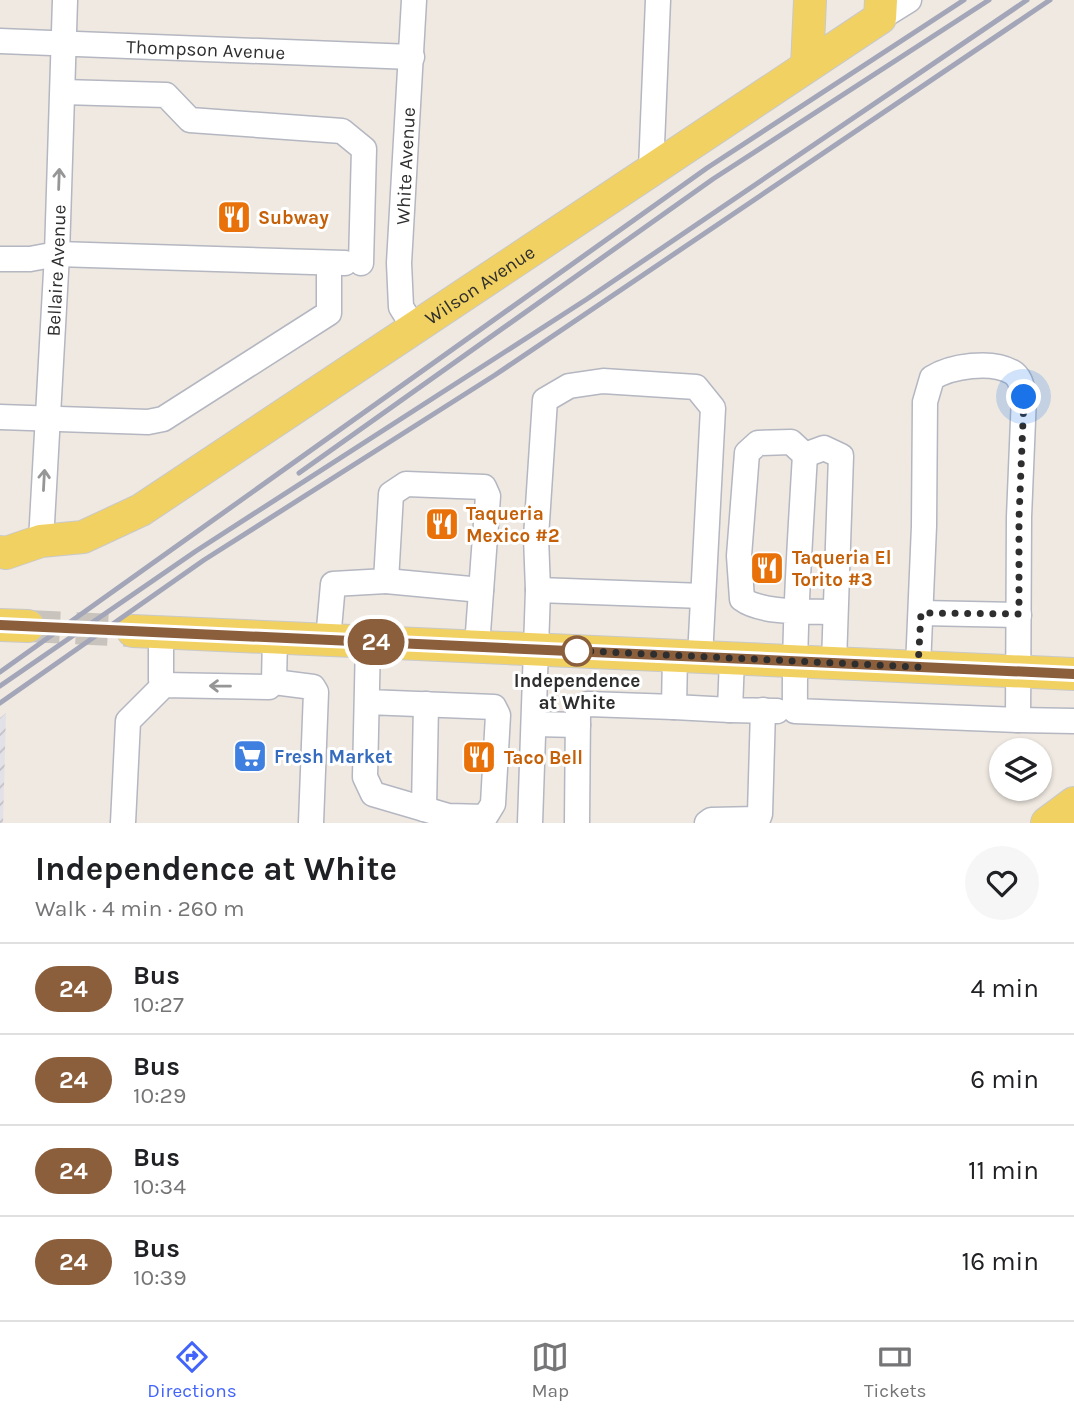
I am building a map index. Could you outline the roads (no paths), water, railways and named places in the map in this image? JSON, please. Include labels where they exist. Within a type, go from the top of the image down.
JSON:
[{"type":"main road","points":[[807,66],[810,0]]},
{"type":"main road","name":"Wilson Avenue","points":[[0,552],[6,553],[41,541],[83,537],[141,510],[807,66],[881,9]]},
{"type":"main road","name":"Wilson Avenue","points":[[0,531],[41,541]]},
{"type":"main road","points":[[147,632],[1074,674]]},
{"type":"main road","points":[[1047,823],[1074,803]]},
{"type":"street","name":"Bellaire Avenue","points":[[41,541],[57,254],[65,0]]},
{"type":"street","name":"White Avenue","points":[[414,0],[399,263],[401,307],[414,328]]},
{"type":"street","points":[[652,169],[658,0]]},
{"type":"street","name":"Wilson Avenue","points":[[881,9],[909,0]]},
{"type":"street","name":"Thompson Avenue","points":[[0,41],[412,57]]},
{"type":"street","points":[[0,259],[30,259],[57,254],[329,264],[368,263],[364,149],[342,131],[190,121],[166,95],[62,92]]},
{"type":"street","points":[[0,417],[148,422],[163,419],[328,313],[329,264]]},
{"type":"street","points":[[918,667],[924,526],[925,402],[932,378],[943,371],[982,365],[1012,372],[1020,381],[1024,397],[1019,517],[1018,720]]},
{"type":"street","points":[[530,823],[537,649],[536,537],[545,400],[569,386],[603,382],[696,387],[713,408],[703,596],[674,707]]},
{"type":"street","points":[[805,455],[791,442],[758,443],[747,453],[739,556],[742,599],[751,606],[835,612]]},
{"type":"street","points":[[805,455],[824,448],[841,456],[834,663]]},
{"type":"street","points":[[795,711],[794,661],[805,455]]},
{"type":"street","points":[[386,581],[391,494],[406,484],[484,487],[488,496],[477,646]]},
{"type":"street","points":[[328,640],[333,584],[386,581],[481,590]]},
{"type":"street","points":[[538,590],[703,596]]},
{"type":"street","points":[[921,613],[1019,614]]},
{"type":"street","points":[[147,632],[164,685]]},
{"type":"street","points":[[123,823],[128,721],[164,685],[269,687],[274,682],[275,637]]},
{"type":"street","points":[[367,702],[494,707],[498,715],[493,804],[485,817],[448,816],[373,794],[365,777],[368,642]]},
{"type":"street","points":[[730,710],[732,658]]},
{"type":"street","points":[[274,682],[313,688],[316,692],[311,823]]},
{"type":"street","points":[[425,809],[426,704]]},
{"type":"street","points":[[576,823],[578,711],[588,704],[1074,721]]},
{"type":"street","points":[[706,823],[711,820],[758,819],[763,710]]},
{"type":"street","points":[[534,724],[578,725]]},
{"type":"tunnel","points":[[28,626],[133,631]]},
{"type":"railway","points":[[0,672],[707,168],[964,0]]},
{"type":"railway","points":[[299,473],[713,179],[989,0]]},
{"type":"railway","points":[[0,686],[196,551],[587,299],[1027,0]]},
{"type":"railway","points":[[0,703],[204,560],[495,375],[1050,0]]},
{"type":"place","name":"Subway","points":[[234,217]]},
{"type":"place","name":"Taqueria Mexico #2","points":[[442,524]]},
{"type":"place","name":"Taqueria El Torito #3","points":[[767,568]]},
{"type":"place","name":"Independence at White","points":[[577,651]]},
{"type":"place","name":"Fresh Market","points":[[250,756]]},
{"type":"place","name":"Taco Bell","points":[[479,757]]}]
